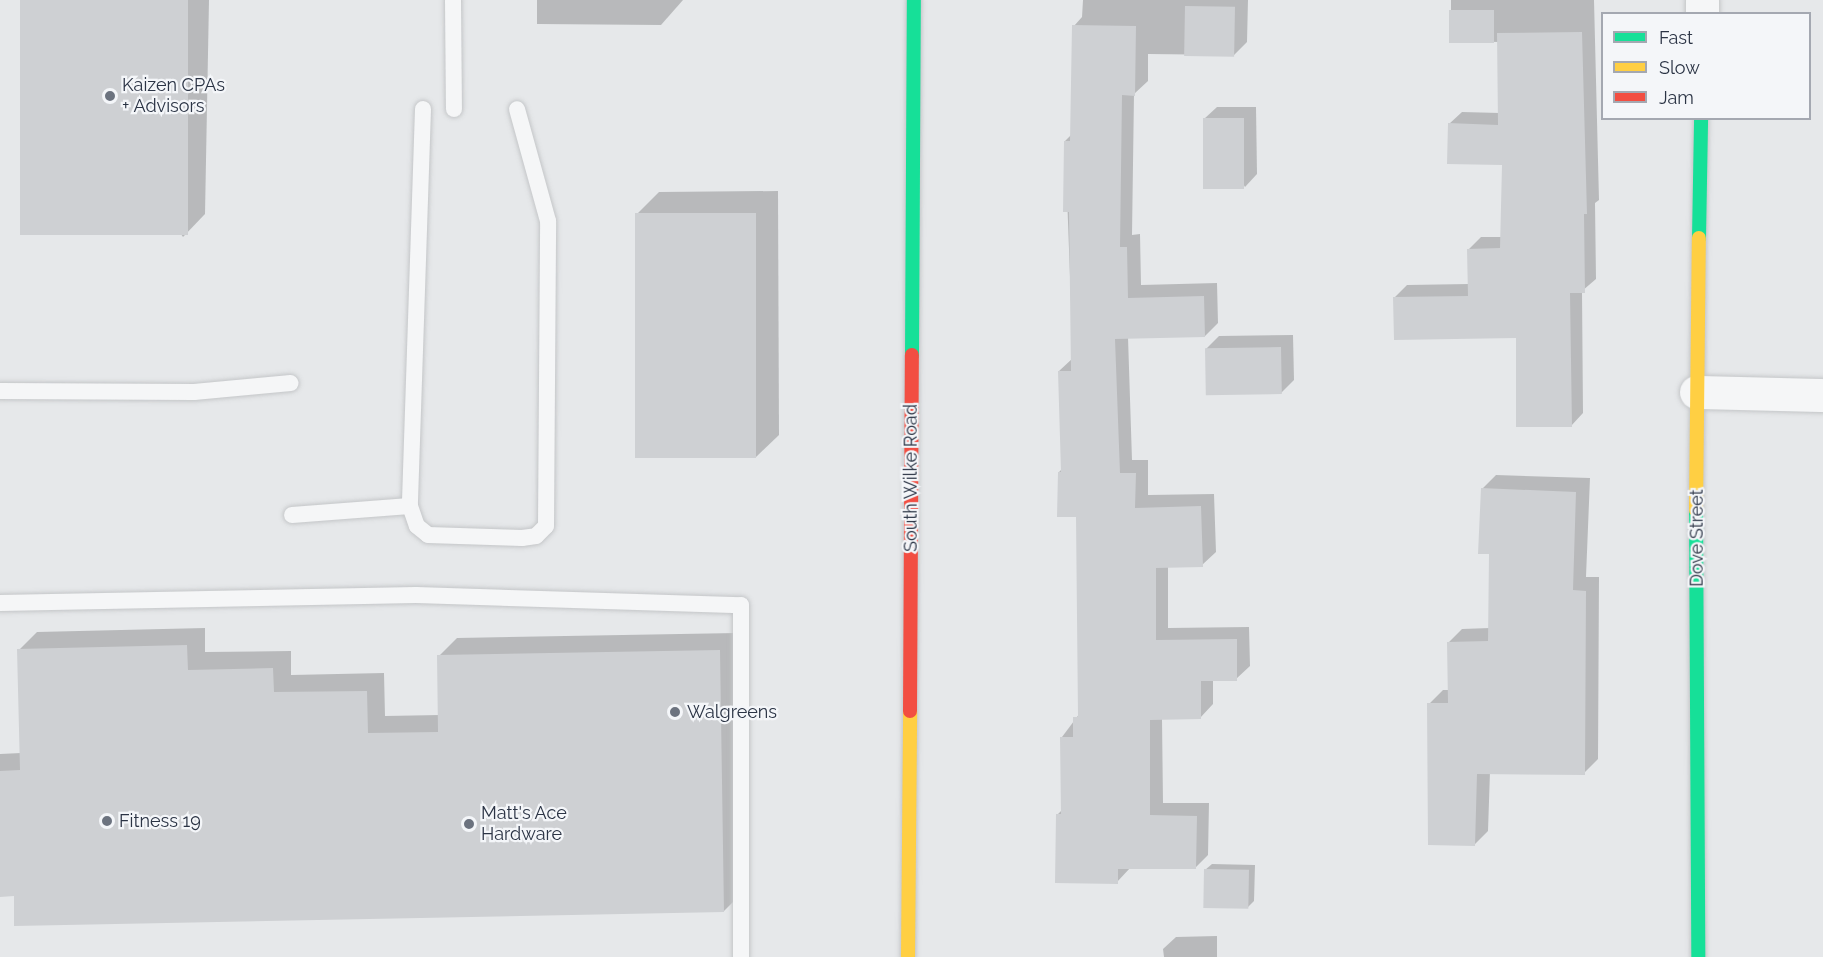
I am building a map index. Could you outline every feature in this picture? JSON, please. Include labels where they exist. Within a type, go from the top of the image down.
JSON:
[{"type":"main road","name":"South Wilke Road","points":[[908,957],[914,0]]},
{"type":"main road","name":"Dove Street","points":[[1698,957],[1696,392],[1701,120]]},
{"type":"street","points":[[1696,392],[1823,395]]},
{"type":"lane","points":[[453,0],[454,109]]},
{"type":"lane","points":[[423,109],[410,506],[417,526],[428,535],[522,538],[536,536],[546,526],[548,221],[517,110]]},
{"type":"lane","points":[[0,391],[194,392],[291,383]]},
{"type":"lane","points":[[292,515],[410,506]]},
{"type":"lane","points":[[0,603],[416,596],[741,605],[741,957]]},
{"type":"building","points":[[20,0],[188,0],[188,235],[20,235]]},
{"type":"building","points":[[1185,6],[1235,7],[1234,57],[1184,56]]},
{"type":"building","points":[[1449,10],[1494,10],[1494,43],[1449,43]]},
{"type":"building","points":[[1072,25],[1136,26],[1135,96],[1122,95],[1120,247],[1127,247],[1128,298],[1204,296],[1205,337],[1115,339],[1120,473],[1136,473],[1135,508],[1201,506],[1203,567],[1156,568],[1156,640],[1237,639],[1237,681],[1201,681],[1201,719],[1150,720],[1150,815],[1197,816],[1196,869],[1118,869],[1118,884],[1055,883],[1056,814],[1061,814],[1060,737],[1073,737],[1073,717],[1078,717],[1076,517],[1057,517],[1058,472],[1061,472],[1058,371],[1071,371],[1069,212],[1063,212],[1064,141],[1070,141]]},
{"type":"building","points":[[1582,32],[1587,214],[1584,214],[1585,293],[1570,293],[1572,427],[1516,427],[1516,338],[1394,340],[1393,297],[1468,296],[1467,249],[1500,248],[1502,165],[1447,164],[1448,123],[1498,125],[1497,33]]},
{"type":"building","points":[[1203,118],[1244,118],[1244,189],[1203,189]]},
{"type":"building","points":[[635,213],[756,213],[756,458],[635,458]]},
{"type":"building","points":[[1281,347],[1282,394],[1206,395],[1205,348]]},
{"type":"building","points":[[1481,488],[1576,492],[1573,590],[1586,591],[1585,775],[1477,774],[1475,846],[1428,845],[1427,703],[1448,703],[1447,642],[1488,641],[1489,554],[1478,554]]},
{"type":"building","points":[[187,645],[188,670],[273,668],[274,692],[367,691],[368,733],[438,732],[437,655],[720,650],[724,912],[14,926],[14,896],[0,897],[0,771],[20,770],[17,649]]},
{"type":"building","points":[[1204,869],[1249,870],[1248,909],[1203,908]]},
{"type":"traffic: fast","points":[[912,355],[914,0]]},
{"type":"traffic: fast","points":[[1699,238],[1701,120]]},
{"type":"traffic: fast","points":[[1696,510],[1698,957]]},
{"type":"traffic: slow","points":[[1696,510],[1699,238]]},
{"type":"traffic: slow","points":[[908,957],[910,711]]},
{"type":"traffic: jam","points":[[910,711],[912,355]]},
{"type":"place","name":"Kaizen CPAs + Advisors","points":[[110,96]]},
{"type":"place","name":"Walgreens","points":[[675,712]]},
{"type":"place","name":"Fitness 19","points":[[107,821]]},
{"type":"place","name":"Matt's Ace Hardware","points":[[469,824]]}]
